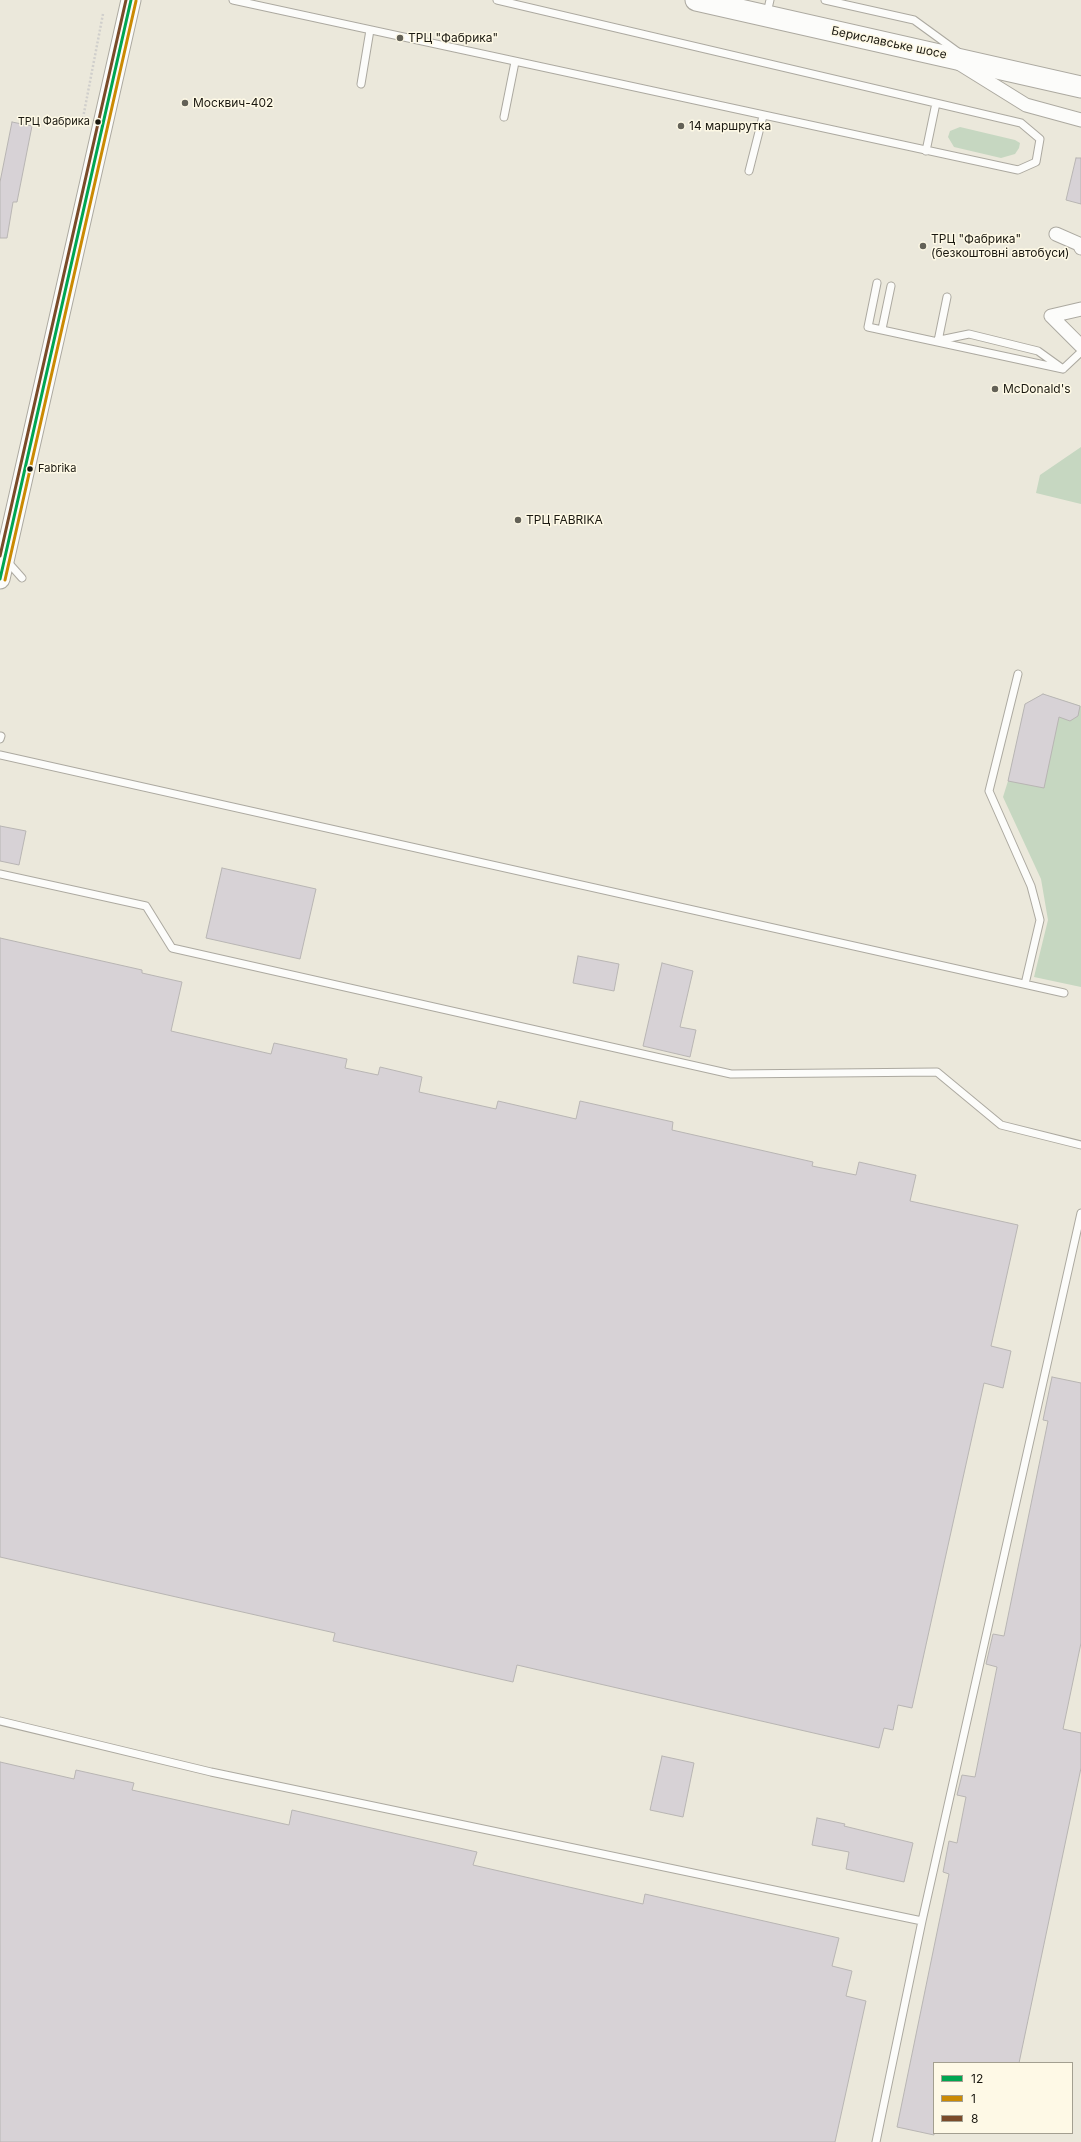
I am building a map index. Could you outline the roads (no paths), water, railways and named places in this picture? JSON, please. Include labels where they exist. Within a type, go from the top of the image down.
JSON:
[{"type":"main road","points":[[0,579],[131,0]]},
{"type":"main road","name":"Бериславське шосе","points":[[696,0],[768,8],[947,56],[1081,87]]},
{"type":"street","points":[[947,56],[1026,105],[1081,120]]},
{"type":"street","points":[[1081,235],[1056,234],[1079,244],[1081,248]]},
{"type":"street","points":[[1081,309],[1051,316],[1081,346]]},
{"type":"lane","points":[[233,0],[1018,170],[1036,162],[1040,139],[1021,123],[496,0]]},
{"type":"lane","points":[[825,0],[914,20],[971,62]]},
{"type":"lane","points":[[361,84],[370,30]]},
{"type":"lane","points":[[504,117],[515,62]]},
{"type":"lane","points":[[926,151],[936,103]]},
{"type":"lane","points":[[749,171],[763,116]]},
{"type":"lane","points":[[877,283],[868,326],[1063,369]]},
{"type":"lane","points":[[882,329],[891,286]]},
{"type":"lane","points":[[938,341],[947,297]]},
{"type":"lane","points":[[938,341],[968,334],[1038,351],[1063,369]]},
{"type":"lane","points":[[1063,369],[1081,352]]},
{"type":"lane","points":[[4,559],[22,578]]},
{"type":"lane","points":[[1018,674],[989,791],[1031,886],[1040,920],[1025,984]]},
{"type":"lane","points":[[0,755],[1064,993]]},
{"type":"lane","points":[[0,874],[146,906],[172,948],[731,1074],[937,1072],[1001,1125],[1081,1145]]},
{"type":"lane","points":[[876,2142],[922,1921],[1081,1213]]},
{"type":"lane","points":[[0,1721],[211,1772],[922,1921]]},
{"type":"place","name":"ТРЦ \"Фабрика\"","points":[[400,38]]},
{"type":"place","name":"Москвич-402","points":[[185,103]]},
{"type":"place","name":"ТРЦ Фабрика","points":[[98,122]]},
{"type":"place","name":"14 маршрутка","points":[[681,126]]},
{"type":"place","name":"ТРЦ \"Фабрика\" (безкоштовні автобуси)","points":[[923,246]]},
{"type":"place","name":"McDonald's","points":[[995,389]]},
{"type":"place","name":"Fabrika","points":[[30,469]]},
{"type":"place","name":"ТРЦ FABRIKA","points":[[518,520]]}]
